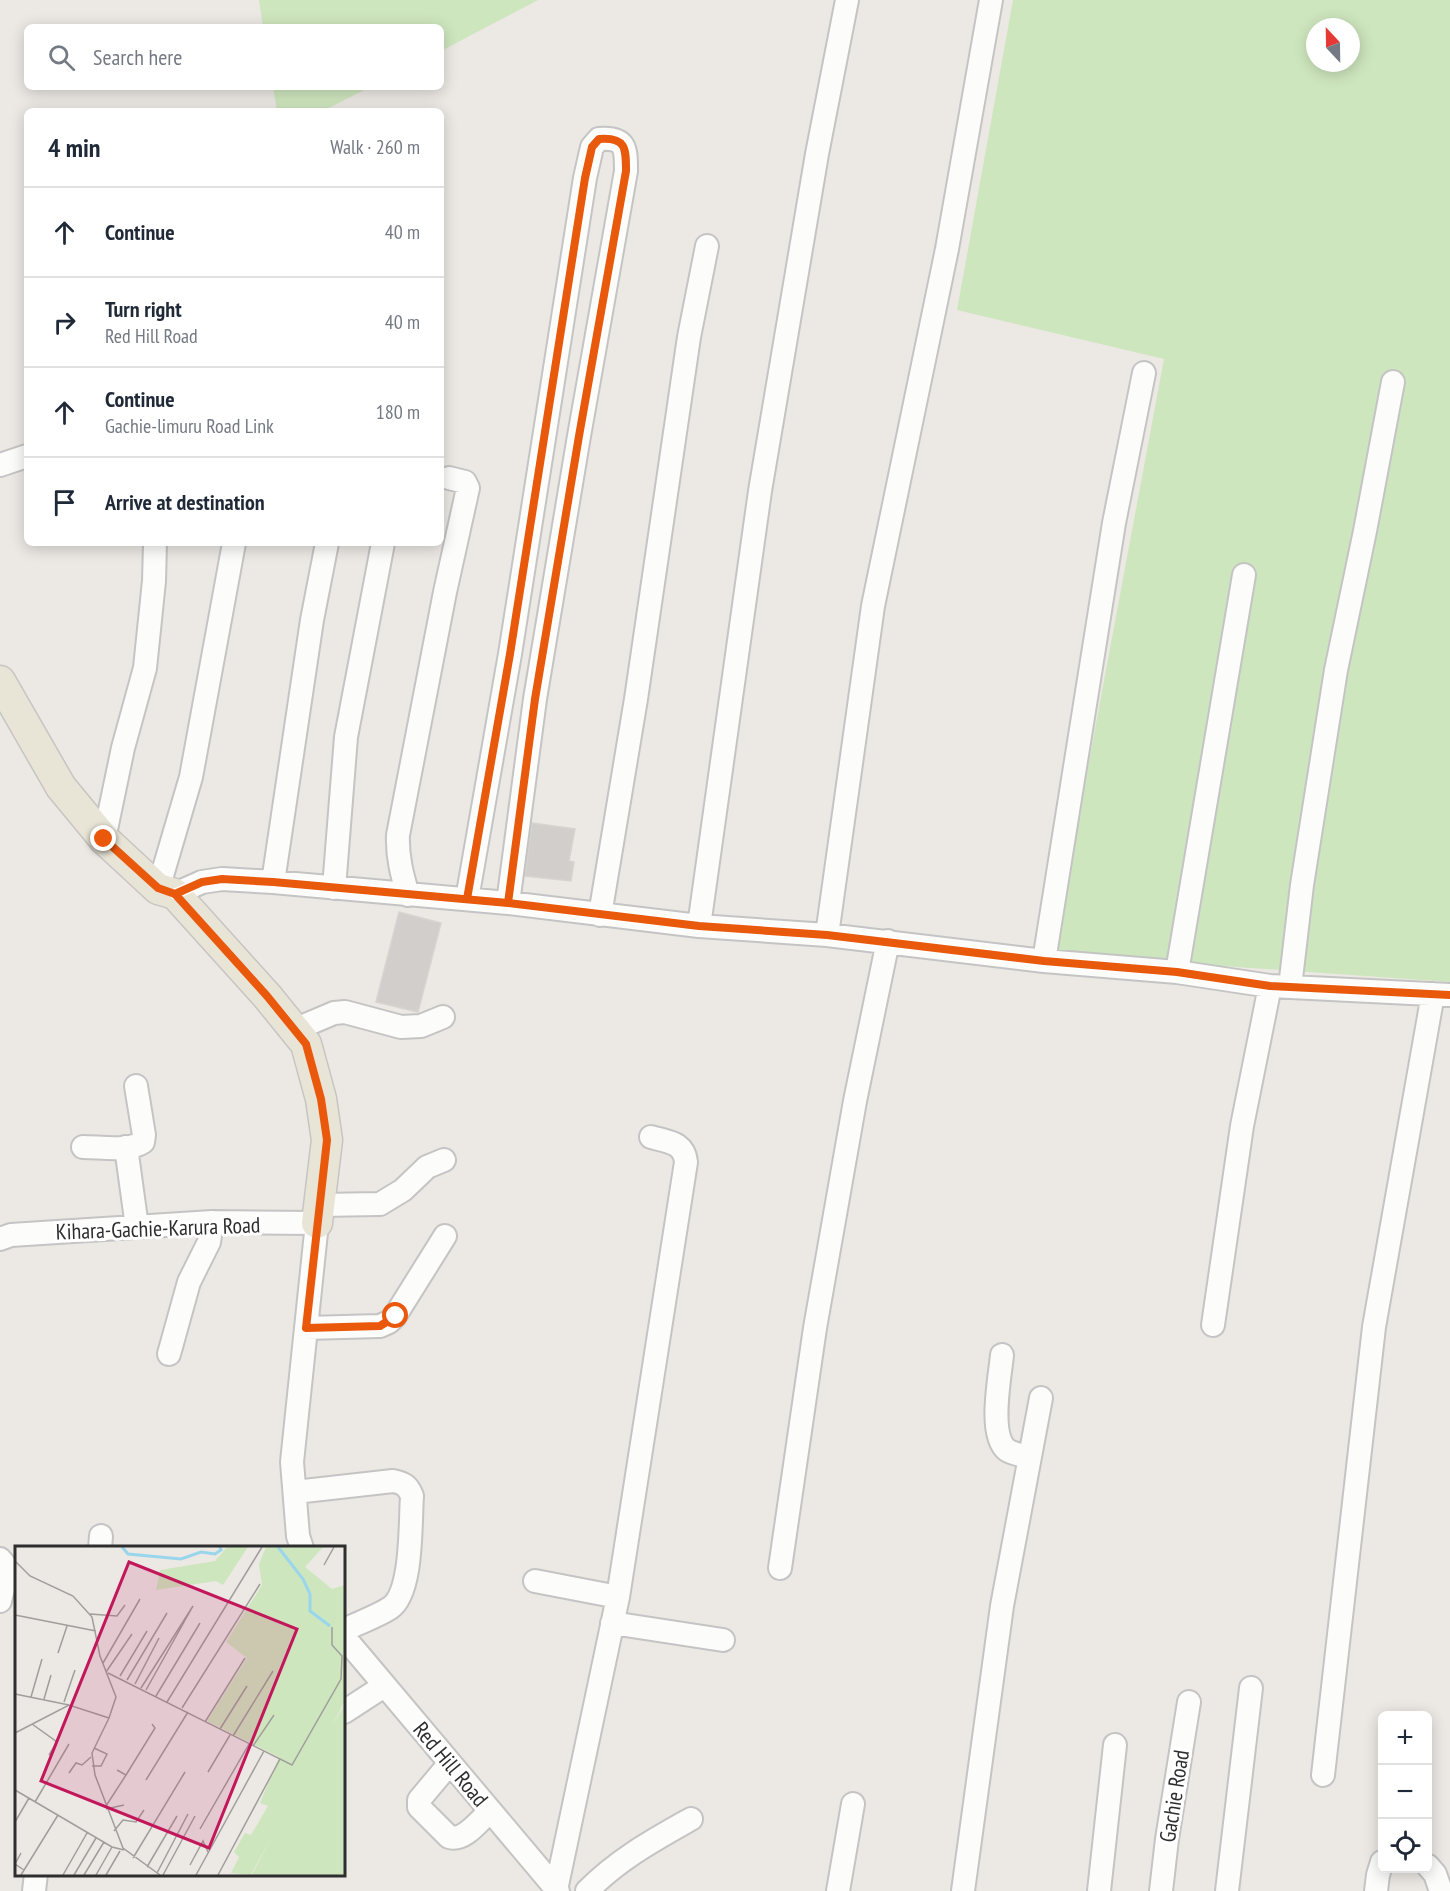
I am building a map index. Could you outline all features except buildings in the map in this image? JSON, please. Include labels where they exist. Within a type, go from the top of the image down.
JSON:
[{"type":"main road","points":[[0,681],[61,788],[104,839],[167,891],[267,996],[306,1044],[327,1140],[318,1214]]},
{"type":"street","points":[[699,926],[760,490],[817,154],[847,0]]},
{"type":"street","points":[[827,934],[873,606],[946,249],[991,0]]},
{"type":"street","points":[[467,899],[510,654],[585,178],[592,147],[599,139],[608,138],[619,141],[624,146],[626,171],[537,688],[508,903]]},
{"type":"street","points":[[600,915],[636,699],[689,337],[707,246]]},
{"type":"street","points":[[1044,961],[1114,523],[1144,373]]},
{"type":"street","points":[[1214,1324],[1242,1126],[1280,986],[1302,885],[1336,670],[1393,382]]},
{"type":"street","points":[[0,465],[24,457]]},
{"type":"street","points":[[408,895],[401,872],[397,847],[398,835],[445,592],[468,488],[465,482],[448,478]]},
{"type":"street","points":[[104,839],[123,748],[145,668],[154,581],[155,546]]},
{"type":"street","points":[[233,546],[191,777],[167,891],[222,879],[273,882],[508,903],[699,926],[827,934],[1044,961],[1177,972],[1280,986],[1442,995],[1374,1327],[1323,1775]]},
{"type":"street","points":[[273,882],[312,620],[326,546]]},
{"type":"street","points":[[334,888],[346,737],[382,546]]},
{"type":"street","points":[[1177,972],[1244,575]]},
{"type":"street","points":[[780,1568],[815,1328],[855,1101],[888,941]]},
{"type":"street","points":[[294,1029],[334,1013],[345,1012],[401,1027],[421,1026],[443,1017]]},
{"type":"street","points":[[83,1147],[126,1147],[137,1146],[142,1142],[144,1135],[136,1086]]},
{"type":"street","points":[[557,1890],[618,1597],[686,1162],[685,1152],[679,1146],[651,1137]]},
{"type":"street","points":[[126,1147],[137,1227]]},
{"type":"street","name":"Kihara-Gachie-Karura Road","points":[[0,1239],[11,1234],[318,1214],[380,1204],[403,1190],[428,1167],[444,1160]]},
{"type":"street","points":[[301,1546],[298,1536],[292,1462],[318,1214]]},
{"type":"street","points":[[169,1354],[189,1282],[209,1242],[212,1222]]},
{"type":"street","points":[[306,1328],[380,1326],[389,1322],[396,1316],[445,1236]]},
{"type":"street","points":[[1002,1355],[996,1427],[1005,1449],[1014,1454],[1029,1457]]},
{"type":"street","points":[[963,1891],[1002,1606],[1041,1398]]},
{"type":"street","points":[[295,1492],[393,1481],[402,1483],[412,1496],[407,1569],[401,1593],[391,1607],[345,1630]]},
{"type":"street","points":[[0,1559],[5,1564],[7,1572],[0,1601]]},
{"type":"street","points":[[535,1581],[618,1597]]},
{"type":"street","points":[[612,1623],[723,1640]]},
{"type":"street","name":"Red Hill Road","points":[[345,1638],[557,1890]]},
{"type":"street","points":[[345,1711],[384,1686]]},
{"type":"street","points":[[1227,1891],[1251,1688]]},
{"type":"street","name":"Gachie Road","points":[[1161,1891],[1189,1702]]},
{"type":"street","points":[[1099,1891],[1115,1745]]},
{"type":"street","points":[[450,1763],[419,1800],[419,1807],[449,1837],[455,1839],[462,1837],[490,1811]]},
{"type":"street","points":[[838,1891],[853,1804]]},
{"type":"street","points":[[587,1891],[607,1871],[632,1852],[691,1819]]},
{"type":"street","points":[[1432,1871],[1441,1891]]},
{"type":"street","points":[[1376,1891],[1379,1873]]},
{"type":"street","points":[[34,1891],[36,1876]]},
{"type":"street","points":[[50,1891],[52,1876]]},
{"type":"green space","points":[[259,0],[538,0],[444,49],[444,24],[263,24]]},
{"type":"green space","points":[[1013,0],[1450,0],[1450,982],[1053,954],[1164,359],[957,310]]},
{"type":"green space","points":[[274,90],[364,90],[329,108],[276,108]]},
{"type":"cycle path","points":[[467,899],[510,654],[585,178],[592,147],[599,139],[608,139],[615,140],[623,146],[626,171],[535,699],[508,903]]},
{"type":"cycle path","points":[[175,894],[202,882],[222,879],[273,882],[508,903],[699,926],[827,935],[1044,961],[1177,972],[1270,986],[1450,995]]},
{"type":"route","points":[[104,839],[158,888],[175,894],[267,996],[306,1044],[321,1099],[327,1140],[306,1328],[380,1326],[396,1316]]}]
